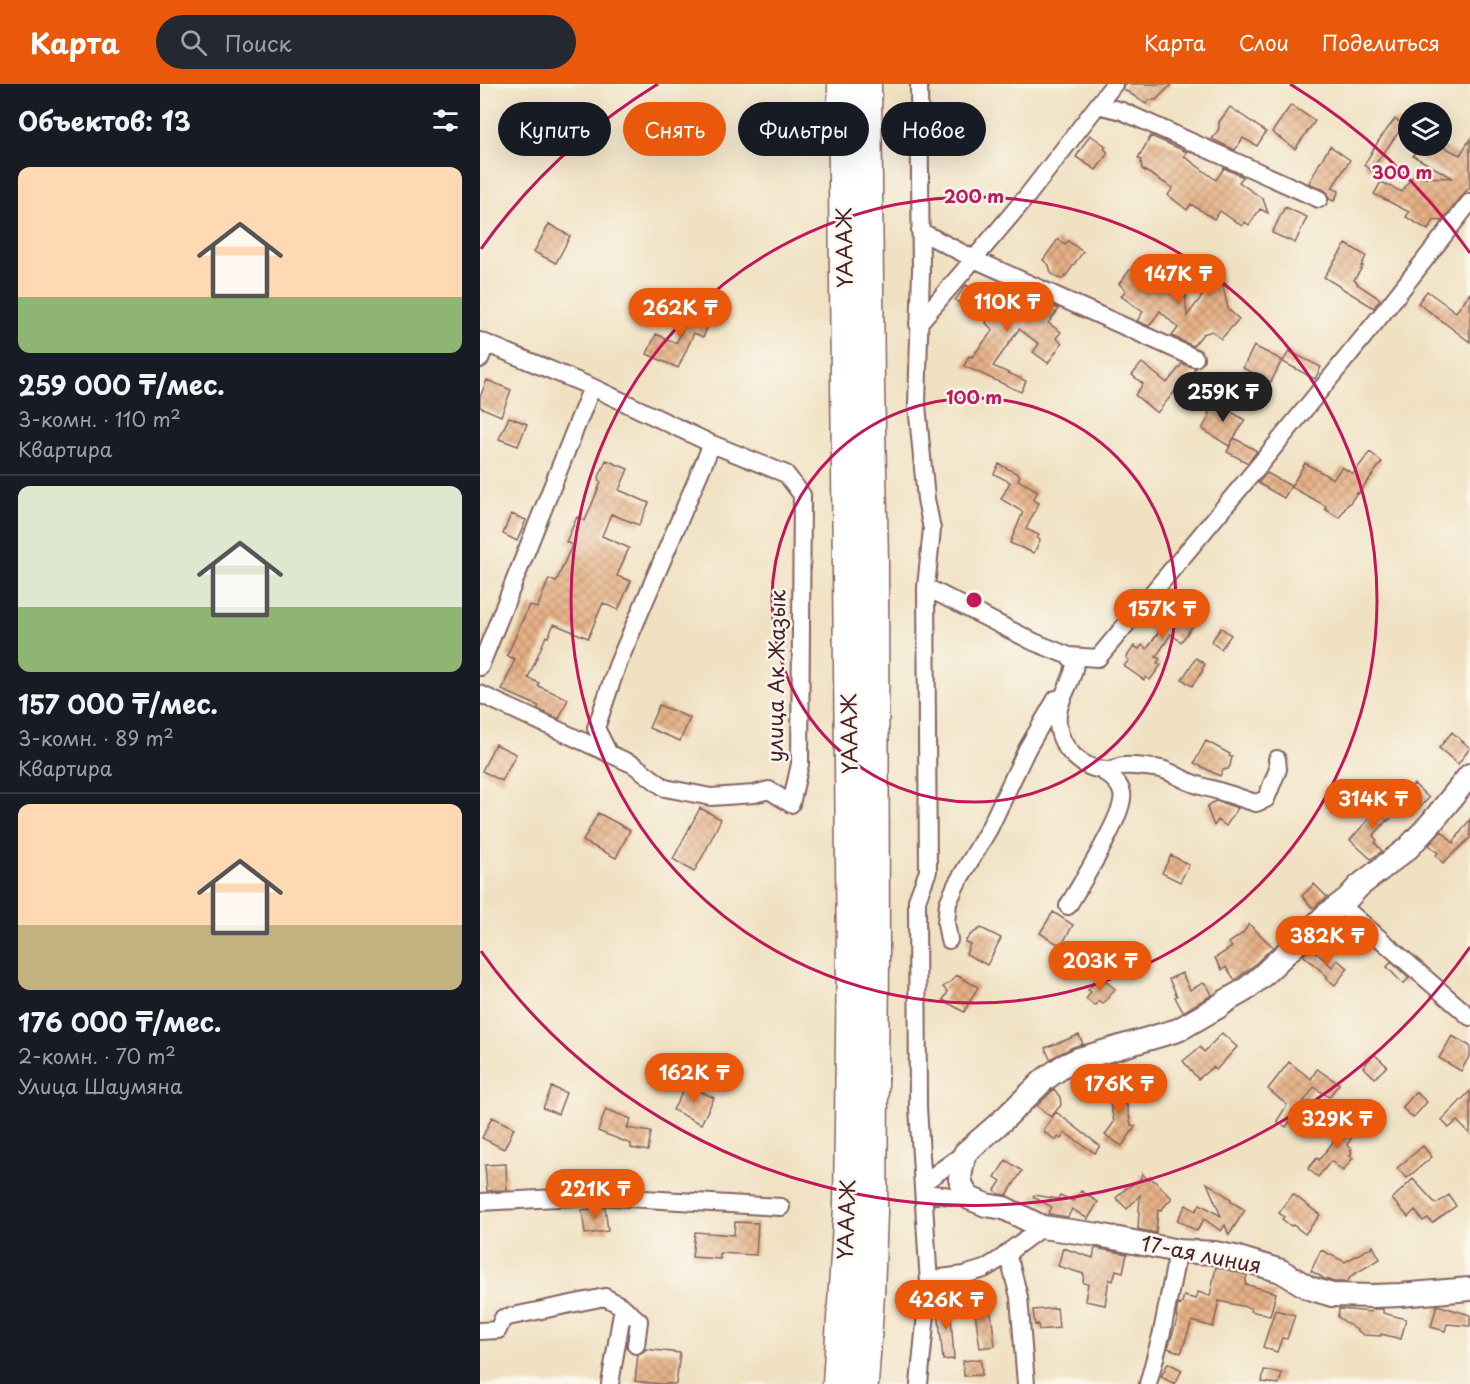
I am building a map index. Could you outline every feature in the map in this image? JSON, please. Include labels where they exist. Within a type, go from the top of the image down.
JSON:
[{"type":"highway","name":"ҮАААЖ","points":[[838,1384],[849,1208],[852,956],[843,84]]},
{"type":"highway","name":"ҮАААЖ","points":[[863,1384],[872,1212],[874,957],[873,560],[869,386],[867,84]]},
{"type":"street","points":[[919,84],[921,270],[917,405],[926,499],[932,529],[926,587],[928,871],[917,900],[918,1107],[929,1284],[919,1384]]},
{"type":"street","points":[[918,324],[1028,195],[1114,84]]},
{"type":"street","points":[[1098,105],[1122,111],[1319,200]]},
{"type":"street","points":[[926,587],[1034,642],[1069,656],[1098,657],[1261,463],[1470,202]]},
{"type":"street","points":[[920,231],[974,259],[1195,358]]},
{"type":"street","points":[[482,348],[592,387],[712,444],[617,666],[599,718],[596,728],[609,754]]},
{"type":"street","points":[[480,667],[592,387]]},
{"type":"street","name":"улица Ак Жазык","points":[[480,694],[634,765],[665,788],[711,797],[754,794],[770,790],[791,804],[800,764],[802,495],[786,474],[712,444]]},
{"type":"street","points":[[1068,906],[1109,834],[1123,795],[1118,782],[1073,756],[1066,748],[1062,738],[1058,725],[1058,713],[1075,663],[1069,656]]},
{"type":"street","points":[[949,940],[946,923],[948,903],[956,885],[989,828],[1027,749],[1058,696],[1069,685]]},
{"type":"street","points":[[1100,770],[1109,771],[1125,765],[1159,768],[1191,783],[1256,803],[1266,799],[1278,769],[1277,759]]},
{"type":"street","points":[[923,1188],[1003,1120],[1045,1079],[1062,1067],[1079,1059],[1178,1030],[1245,990],[1359,886],[1408,848],[1470,775]]},
{"type":"street","points":[[1340,904],[1470,1017]]},
{"type":"street","points":[[965,1153],[960,1178],[969,1198]]},
{"type":"street","points":[[923,1188],[969,1198]]},
{"type":"street","points":[[480,1202],[596,1196],[780,1207]]},
{"type":"street","name":"17-ая линия","points":[[969,1198],[986,1205],[1004,1208],[1042,1227],[1254,1262],[1281,1271],[1309,1288],[1332,1294],[1400,1296],[1470,1289]]},
{"type":"street","points":[[929,1284],[941,1278],[984,1269],[1042,1227]]},
{"type":"street","points":[[1011,1250],[1008,1260],[1019,1297],[1026,1384]]},
{"type":"street","points":[[1148,1384],[1162,1332],[1178,1251]]},
{"type":"street","points":[[984,1269],[1006,1269],[1013,1272]]},
{"type":"street","points":[[480,1331],[498,1330],[503,1318],[605,1297],[623,1306],[639,1321],[636,1346]]},
{"type":"street","points":[[610,1384],[623,1306]]},
{"type":"building","points":[[1124,84],[1172,84],[1156,100],[1149,100],[1146,104],[1123,89]]},
{"type":"building","points":[[1291,105],[1315,121],[1295,149],[1272,132]]},
{"type":"building","points":[[1230,107],[1266,132],[1257,146],[1243,138],[1235,150],[1212,139],[1219,129],[1219,122]]},
{"type":"building","points":[[1395,119],[1398,121],[1398,133],[1371,170],[1364,165]]},
{"type":"building","points":[[1090,135],[1106,146],[1104,148],[1108,153],[1096,170],[1076,157]]},
{"type":"building","points":[[1151,136],[1187,152],[1184,156],[1216,180],[1224,168],[1243,177],[1239,182],[1263,199],[1268,213],[1260,209],[1249,225],[1245,222],[1242,226],[1220,211],[1214,219],[1191,204],[1187,210],[1168,195],[1173,188],[1142,169],[1141,160],[1138,158]]},
{"type":"building","points":[[1470,139],[1470,187],[1442,221],[1434,220],[1428,230],[1406,217],[1409,212],[1374,194],[1381,182],[1402,192],[1413,177],[1453,178],[1413,156],[1452,156],[1452,151],[1460,155]]},
{"type":"building","points":[[1330,146],[1350,160],[1332,188],[1339,191],[1334,201],[1329,199],[1328,193],[1324,190],[1309,183]]},
{"type":"building","points":[[1285,207],[1307,217],[1295,243],[1272,233]]},
{"type":"building","points":[[549,224],[570,236],[556,263],[534,252]]},
{"type":"building","points":[[1058,239],[1065,245],[1068,241],[1083,252],[1062,279],[1051,273],[1049,265],[1043,260]]},
{"type":"building","points":[[1346,244],[1366,256],[1354,280],[1380,299],[1374,308],[1324,277]]},
{"type":"building","points":[[1139,258],[1147,263],[1148,270],[1158,278],[1154,283],[1177,290],[1179,288],[1185,293],[1187,316],[1220,272],[1228,309],[1239,319],[1221,339],[1212,331],[1203,334],[1193,346],[1172,336],[1178,328],[1160,311],[1149,326],[1137,321],[1143,312],[1121,296],[1126,290],[1119,284]]},
{"type":"building","points":[[966,285],[974,290],[977,285],[1013,308],[1015,304],[1036,319],[1049,304],[1059,309],[1048,323],[1061,332],[1056,338],[1062,343],[1048,363],[1033,352],[1039,344],[1019,329],[993,366],[1026,381],[1021,392],[964,366],[969,356],[972,357],[993,330],[986,323],[987,321],[955,300]]},
{"type":"building","points":[[1427,291],[1456,312],[1470,293],[1470,342],[1418,303]]},
{"type":"building","points":[[694,307],[713,316],[703,337],[694,333],[678,368],[647,354],[656,334],[676,343]]},
{"type":"building","points":[[1254,346],[1282,360],[1271,382],[1243,368]]},
{"type":"building","points":[[1289,351],[1321,367],[1315,379],[1283,362]]},
{"type":"building","points":[[1142,363],[1167,383],[1182,364],[1196,368],[1182,387],[1180,385],[1157,413],[1135,395],[1143,384],[1132,375]]},
{"type":"building","points":[[487,380],[511,390],[501,416],[480,407],[480,397]]},
{"type":"building","points":[[1216,400],[1245,420],[1229,446],[1202,429]]},
{"type":"building","points":[[509,417],[527,424],[518,446],[499,439]]},
{"type":"building","points":[[1234,438],[1257,451],[1248,463],[1227,452]]},
{"type":"building","points":[[1370,452],[1382,462],[1339,518],[1325,509],[1326,506],[1291,487],[1305,463],[1333,479],[1342,467],[1353,474]]},
{"type":"building","points":[[606,460],[628,469],[619,490],[649,503],[639,525],[611,514],[602,536],[629,548],[617,576],[631,581],[618,610],[603,603],[588,638],[554,624],[548,637],[546,636],[528,678],[539,683],[538,686],[568,699],[559,719],[537,709],[539,706],[502,690],[515,659],[507,656],[529,605],[537,608],[549,579],[556,582],[572,545],[566,542],[577,517],[585,521],[601,482],[598,480]]},
{"type":"building","points":[[999,464],[1020,475],[1018,480],[1038,491],[1033,500],[1039,503],[1026,529],[1039,535],[1037,538],[1040,540],[1034,553],[1010,543],[1023,512],[1001,499],[1010,482],[994,474]]},
{"type":"building","points":[[1267,473],[1291,486],[1284,498],[1258,483]]},
{"type":"building","points":[[511,514],[526,520],[517,541],[503,534]]},
{"type":"building","points":[[1187,597],[1197,602],[1191,613],[1195,616],[1192,621],[1195,623],[1181,642],[1171,634],[1156,657],[1160,659],[1157,663],[1161,665],[1150,680],[1146,677],[1144,680],[1124,666],[1129,660],[1126,658],[1134,646],[1139,649],[1142,645],[1147,649],[1162,627],[1160,626],[1164,620],[1161,617],[1168,608],[1172,611],[1178,604],[1182,606]]},
{"type":"building","points":[[1221,628],[1231,635],[1221,649],[1211,642]]},
{"type":"building","points":[[1196,658],[1205,664],[1192,686],[1182,679]]},
{"type":"building","points":[[659,705],[690,718],[680,741],[649,728]]},
{"type":"building","points":[[1452,732],[1470,748],[1458,764],[1439,748]]},
{"type":"building","points":[[1206,741],[1232,757],[1230,766],[1223,770],[1220,776],[1194,763]]},
{"type":"building","points":[[495,744],[516,754],[502,781],[482,771]]},
{"type":"building","points":[[1414,784],[1429,798],[1411,816],[1396,802]]},
{"type":"building","points":[[1382,799],[1396,812],[1373,836],[1377,840],[1375,843],[1382,851],[1371,859],[1350,840],[1377,810],[1374,807]]},
{"type":"building","points":[[1216,801],[1238,808],[1226,826],[1218,820],[1214,826],[1207,808]]},
{"type":"building","points":[[700,808],[721,819],[694,872],[673,859]]},
{"type":"building","points":[[598,813],[630,830],[616,858],[583,841]]},
{"type":"building","points":[[1470,819],[1470,838],[1443,863],[1436,855],[1438,853],[1429,845],[1442,831],[1453,843]]},
{"type":"building","points":[[1171,855],[1189,865],[1180,882],[1162,873]]},
{"type":"building","points":[[1314,884],[1327,897],[1313,908],[1302,896]]},
{"type":"building","points":[[1053,912],[1073,925],[1061,946],[1040,933]]},
{"type":"building","points":[[1249,924],[1273,947],[1235,980],[1226,967],[1222,970],[1215,958],[1232,947],[1229,943],[1243,933]]},
{"type":"building","points":[[981,928],[1001,938],[987,965],[966,954],[970,944],[965,942],[970,935]]},
{"type":"building","points":[[1311,948],[1332,967],[1337,960],[1348,968],[1335,985],[1303,955]]},
{"type":"building","points":[[1391,962],[1409,978],[1403,984],[1387,967]]},
{"type":"building","points":[[1182,973],[1190,990],[1203,983],[1207,985],[1212,995],[1183,1012],[1169,979]]},
{"type":"building","points":[[956,975],[978,987],[964,1012],[943,1000],[948,992],[943,987]]},
{"type":"building","points":[[1102,978],[1115,989],[1103,1004],[1099,1001],[1095,1006],[1086,999],[1091,992],[1088,990]]},
{"type":"building","points":[[1222,1033],[1237,1047],[1216,1070],[1213,1067],[1198,1079],[1183,1061],[1200,1047],[1204,1052]]},
{"type":"building","points":[[1079,1035],[1083,1044],[1050,1059],[1045,1048]]},
{"type":"building","points":[[1452,1036],[1470,1046],[1470,1055],[1461,1071],[1439,1058]]},
{"type":"building","points":[[1374,1054],[1387,1066],[1375,1078],[1363,1067]]},
{"type":"building","points":[[1289,1062],[1311,1079],[1317,1069],[1339,1084],[1329,1097],[1314,1087],[1286,1127],[1277,1121],[1287,1105],[1268,1089]]},
{"type":"building","points":[[1116,1080],[1118,1089],[1123,1088],[1131,1125],[1136,1126],[1122,1146],[1105,1135],[1114,1122],[1106,1082]]},
{"type":"building","points":[[687,1084],[714,1098],[701,1124],[673,1110]]},
{"type":"building","points":[[552,1087],[566,1093],[558,1114],[543,1108]]},
{"type":"building","points":[[1054,1089],[1060,1097],[1061,1105],[1051,1117],[1037,1106]]},
{"type":"building","points":[[1470,1091],[1470,1134],[1457,1121],[1449,1128],[1442,1120]]},
{"type":"building","points":[[1416,1092],[1427,1102],[1413,1118],[1402,1108]]},
{"type":"building","points":[[606,1109],[631,1119],[627,1128],[651,1132],[648,1151],[631,1148],[631,1144],[598,1131]]},
{"type":"building","points":[[1056,1112],[1100,1146],[1095,1153],[1065,1133],[1061,1139],[1058,1137],[1056,1140],[1044,1132]]},
{"type":"building","points":[[492,1117],[514,1128],[504,1149],[482,1138]]},
{"type":"building","points":[[1345,1117],[1356,1126],[1347,1145],[1352,1149],[1350,1156],[1353,1158],[1343,1171],[1331,1161],[1318,1177],[1308,1169],[1317,1158],[1319,1160],[1338,1136],[1333,1133]]},
{"type":"building","points":[[1423,1146],[1432,1157],[1407,1178],[1397,1168]]},
{"type":"building","points":[[1006,1160],[1022,1171],[1007,1195],[999,1194],[995,1190],[1001,1181],[995,1177]]},
{"type":"building","points":[[506,1164],[507,1190],[487,1191],[485,1165]]},
{"type":"building","points":[[1142,1173],[1148,1180],[1150,1177],[1172,1198],[1160,1211],[1158,1210],[1156,1233],[1138,1229],[1140,1195],[1127,1209],[1116,1198],[1141,1179]]},
{"type":"building","points":[[1413,1179],[1436,1204],[1449,1195],[1456,1206],[1432,1223],[1428,1218],[1423,1221],[1415,1210],[1408,1217],[1392,1199]]},
{"type":"building","points":[[1207,1183],[1245,1210],[1229,1235],[1225,1225],[1221,1231],[1204,1219],[1197,1231],[1177,1220],[1186,1205],[1196,1211],[1200,1204],[1221,1216]]},
{"type":"building","points":[[1081,1191],[1098,1202],[1088,1219],[1072,1209],[1068,1217],[1048,1214],[1052,1207],[1033,1197],[1034,1195],[1058,1199],[1060,1195],[1073,1201]]},
{"type":"building","points":[[1293,1194],[1320,1215],[1305,1234],[1282,1219],[1284,1217],[1279,1213]]},
{"type":"building","points":[[605,1207],[608,1231],[585,1234],[582,1210]]},
{"type":"building","points":[[735,1222],[758,1223],[756,1255],[720,1253],[720,1259],[692,1257],[695,1232],[734,1235]]},
{"type":"building","points":[[1373,1246],[1380,1259],[1351,1276],[1347,1282],[1334,1282],[1311,1271],[1321,1250],[1345,1262]]},
{"type":"building","points":[[1063,1248],[1093,1258],[1095,1248],[1127,1254],[1123,1272],[1116,1270],[1113,1281],[1109,1279],[1105,1305],[1085,1301],[1088,1284],[1083,1283],[1084,1274],[1058,1266]]},
{"type":"building","points":[[1216,1267],[1247,1275],[1245,1284],[1276,1293],[1270,1316],[1251,1311],[1251,1308],[1219,1301],[1213,1327],[1192,1321],[1181,1353],[1168,1348],[1178,1317],[1176,1316],[1178,1304],[1181,1305],[1184,1296],[1196,1299],[1198,1292],[1210,1296]]},
{"type":"building","points":[[950,1302],[954,1359],[943,1360],[938,1308],[941,1308],[940,1303]]},
{"type":"building","points":[[990,1303],[995,1346],[980,1348],[974,1304]]},
{"type":"building","points":[[1437,1305],[1470,1315],[1470,1326],[1447,1324],[1445,1331],[1431,1327]]},
{"type":"building","points":[[1057,1308],[1059,1328],[1039,1330],[1038,1324],[1035,1325],[1033,1310]]},
{"type":"building","points":[[1339,1309],[1371,1312],[1371,1309],[1383,1309],[1383,1313],[1406,1319],[1401,1339],[1381,1334],[1381,1336],[1364,1335],[1338,1317]]},
{"type":"building","points":[[1275,1310],[1295,1315],[1287,1339],[1282,1338],[1277,1352],[1263,1347]]},
{"type":"building","points":[[645,1349],[680,1353],[676,1384],[635,1381],[638,1355]]},
{"type":"building","points":[[981,1359],[982,1375],[964,1376],[963,1361]]},
{"type":"building","points":[[1168,1363],[1182,1370],[1175,1384],[1161,1377]]},
{"type":"building","points":[[1264,1370],[1282,1373],[1279,1384],[1262,1382]]}]
